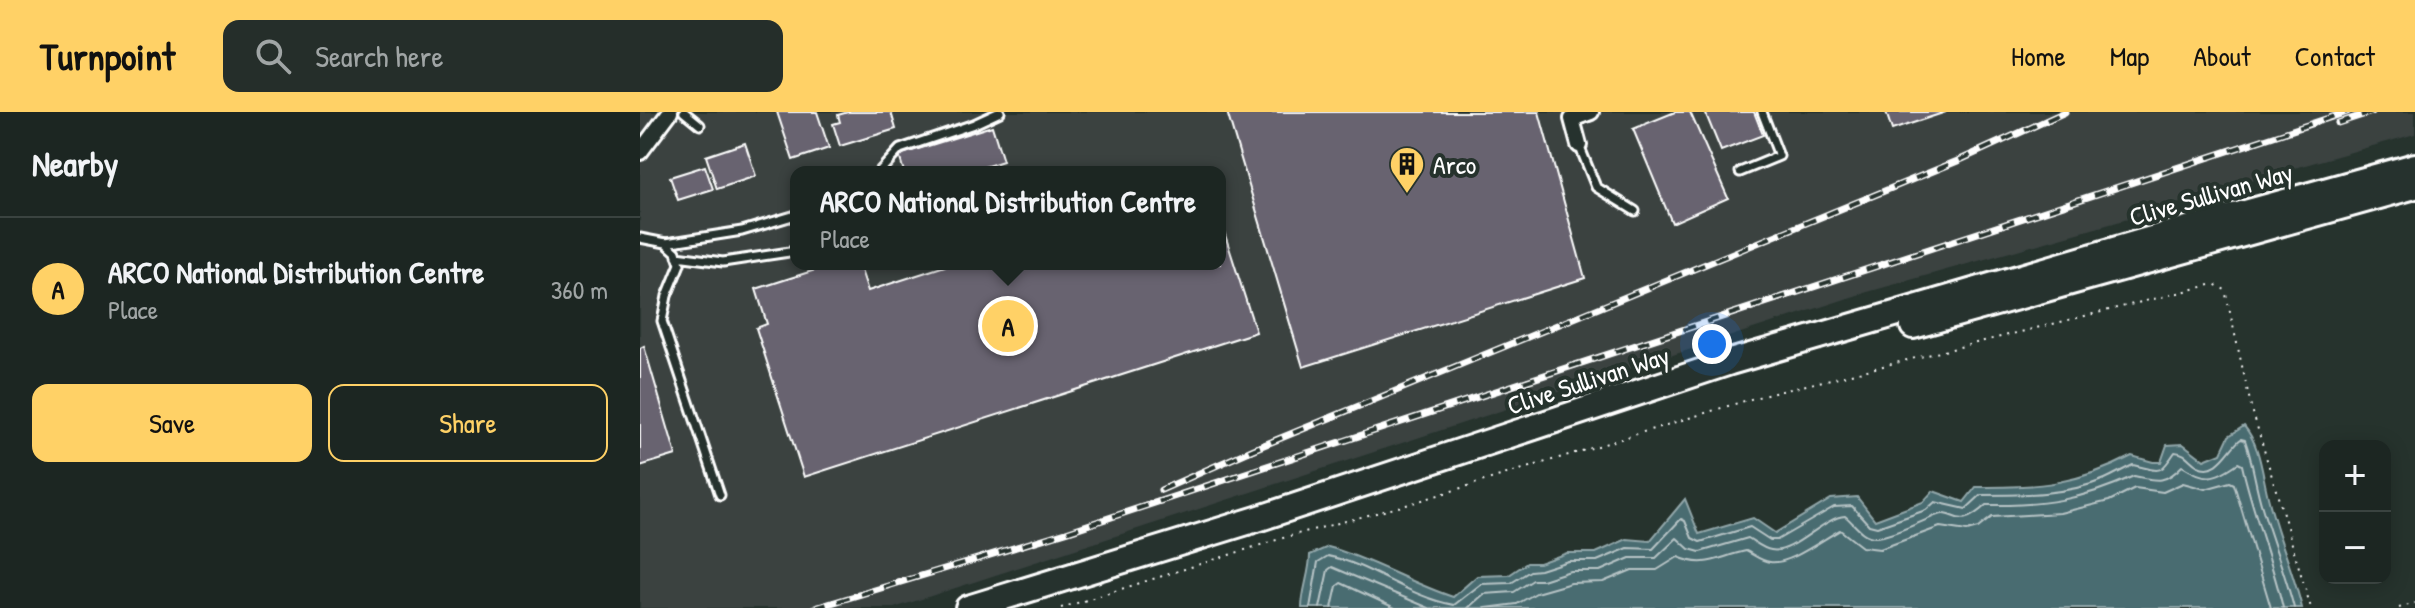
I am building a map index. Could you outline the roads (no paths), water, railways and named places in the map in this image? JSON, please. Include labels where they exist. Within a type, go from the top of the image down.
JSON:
[{"type":"highway","name":"Clive Sullivan Way","points":[[968,608],[1257,519],[1730,362],[2415,166]]},
{"type":"highway","name":"Clive Sullivan Way","points":[[1022,608],[1730,379],[2415,186]]},
{"type":"street","points":[[640,152],[670,112]]},
{"type":"street","points":[[1579,145],[1572,119],[1591,112]]},
{"type":"lane","points":[[684,112],[700,125]]},
{"type":"lane","points":[[884,166],[900,149],[1000,112]]},
{"type":"lane","points":[[1740,172],[1779,156],[1762,112]]},
{"type":"lane","points":[[1579,145],[1596,187],[1635,211]]},
{"type":"lane","points":[[640,238],[666,243],[742,231],[790,217]]},
{"type":"lane","points":[[666,243],[677,256],[680,268],[667,296],[662,321],[720,495]]},
{"type":"lane","points":[[677,256],[723,262],[790,252]]},
{"type":"water","points":[[2244,426],[2258,452],[2302,608],[1302,608],[1310,555],[1328,547],[1453,597],[1477,576],[1509,575],[1527,563],[1539,563],[1567,553],[1596,553],[1627,539],[1650,541],[1685,499],[1699,534],[1753,518],[1775,533],[1831,499],[1857,497],[1875,520],[1923,502],[1933,491],[1964,502],[1976,487],[2018,487],[2057,482],[2094,473],[2132,456],[2161,462],[2167,445],[2183,444],[2204,460],[2221,453],[2229,436]]},
{"type":"railway","points":[[1161,490],[1960,160],[2065,112]]},
{"type":"railway","points":[[815,608],[1066,532],[2347,112]]},
{"type":"railway","points":[[2338,123],[2372,112]]},
{"type":"place","name":"Arco","points":[[1407,195]]},
{"type":"place","name":"ARCO National Distribution Centre","points":[[1008,326]]}]
